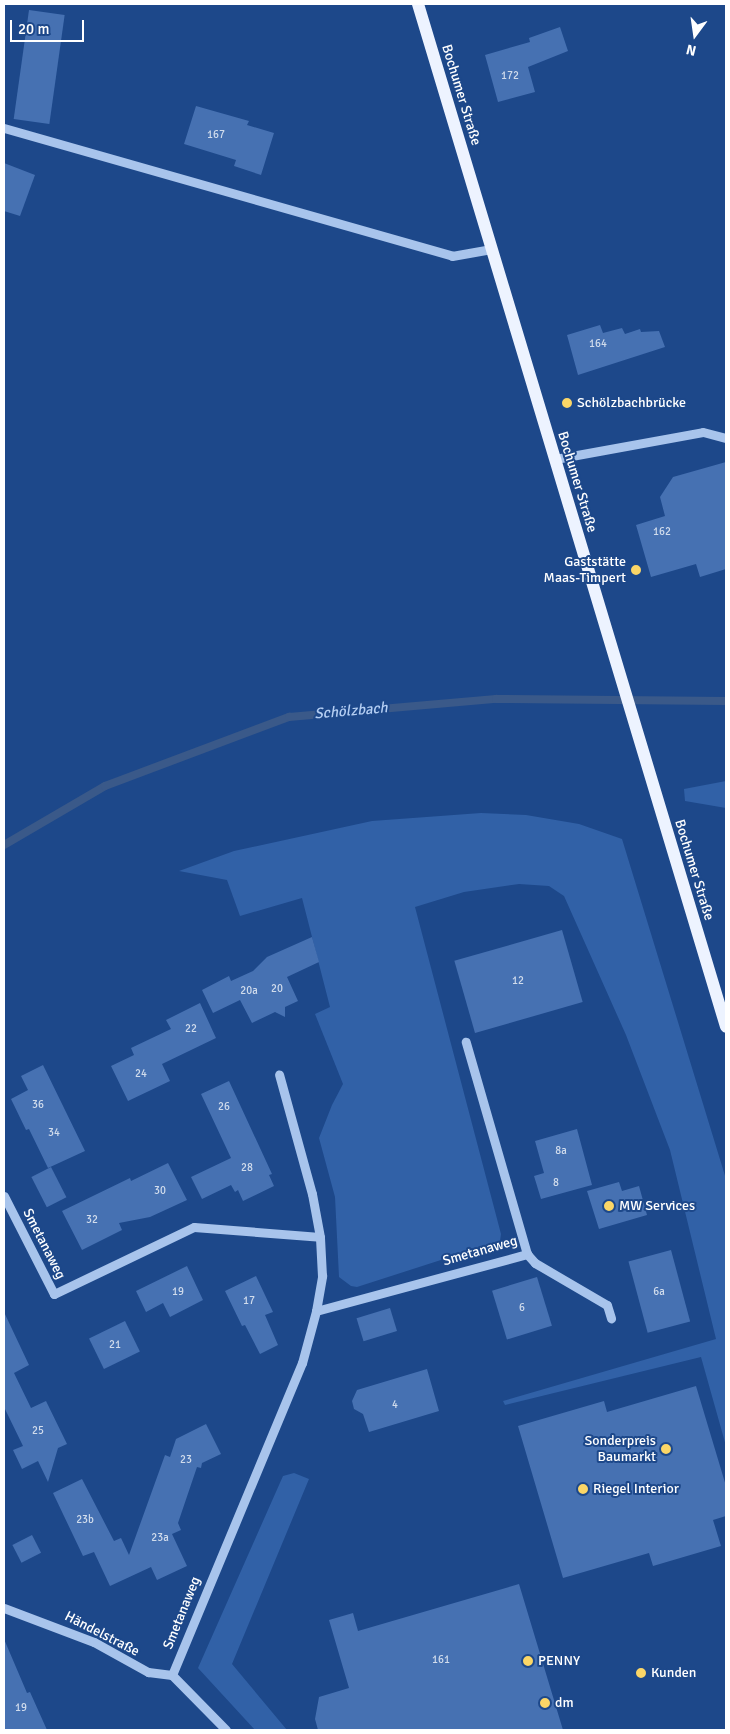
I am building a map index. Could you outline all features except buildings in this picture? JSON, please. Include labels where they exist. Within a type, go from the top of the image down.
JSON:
[{"type":"main road","name":"Bochumer Straße","points":[[418,4],[726,1027]]},
{"type":"street","points":[[4,128],[452,256],[491,249]]},
{"type":"street","points":[[555,459],[703,432],[726,438]]},
{"type":"street","name":"Smetanaweg","points":[[316,1311],[527,1254],[466,1042]]},
{"type":"street","name":"Smetanaweg","points":[[172,1675],[302,1363],[316,1311],[322,1276],[320,1237],[312,1194],[279,1074]]},
{"type":"street","name":"Smetanaweg","points":[[4,1196],[54,1294],[194,1227],[320,1237]]},
{"type":"street","points":[[527,1254],[534,1263],[607,1305],[611,1318]]},
{"type":"street","name":"Händelstraße","points":[[4,1608],[48,1623],[94,1642],[148,1672],[172,1675]]},
{"type":"street","points":[[172,1675],[226,1730]]},
{"type":"shaded area","points":[[726,781],[726,808],[685,801],[684,789]]},
{"type":"shaded area","points":[[481,813],[526,815],[579,824],[622,839],[726,1179],[726,1446],[701,1357],[505,1405],[503,1401],[716,1339],[670,1150],[626,1035],[564,896],[549,886],[519,884],[464,892],[415,907],[501,1234],[500,1241],[357,1287],[351,1286],[339,1277],[335,1197],[319,1138],[332,1105],[343,1084],[315,1014],[330,1007],[302,898],[240,916],[227,880],[179,871],[234,851],[372,821]]},
{"type":"shaded area","points":[[294,1473],[309,1479],[232,1664],[287,1730],[255,1730],[198,1668],[283,1476]]},
{"type":"waterway","name":"Schölzbach","points":[[4,845],[105,786],[289,717],[496,699],[726,701]]},
{"type":"place","name":"Schölzbachbrücke","points":[[567,403]]},
{"type":"place","name":"Gaststätte Maas-Timpert","points":[[636,570]]},
{"type":"place","name":"MW Services","points":[[609,1206]]},
{"type":"place","name":"Sonderpreis Baumarkt","points":[[666,1449]]},
{"type":"place","name":"Riegel Interior","points":[[583,1489]]},
{"type":"place","name":"PENNY","points":[[528,1661]]},
{"type":"place","name":"Kunden","points":[[641,1673]]},
{"type":"place","name":"dm","points":[[545,1703]]}]
